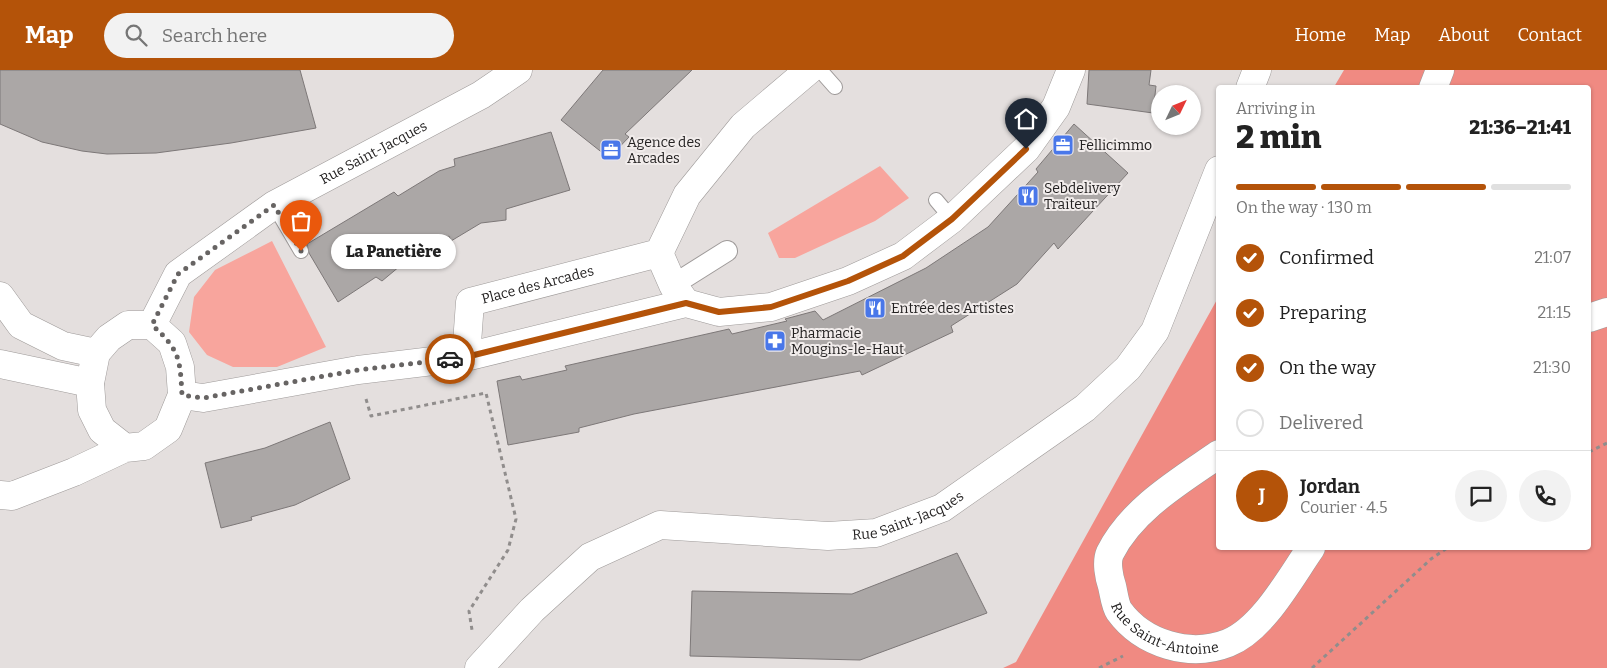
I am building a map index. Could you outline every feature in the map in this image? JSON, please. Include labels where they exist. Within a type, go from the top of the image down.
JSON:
[{"type":"street","name":"Rue Saint-Jacques","points":[[152,325],[178,274],[274,205],[481,95],[518,70]]},
{"type":"street","points":[[809,70],[743,126],[687,195],[659,253],[679,294],[719,312],[771,307],[848,281],[903,256],[944,209],[1026,149],[1056,107],[1072,70]]},
{"type":"street","points":[[1251,85],[1257,70]]},
{"type":"street","points":[[1434,85],[1440,70]]},
{"type":"street","name":"Rue Saint-Jacques","points":[[479,668],[532,610],[590,557],[660,525],[828,536],[876,534],[942,508],[1085,408],[1128,368],[1155,331],[1216,178]]},
{"type":"street","points":[[182,395],[203,398],[358,370],[466,357],[679,294],[727,251]]},
{"type":"street","name":"Place des Arcades","points":[[466,357],[470,302],[659,253]]},
{"type":"street","points":[[0,296],[21,324],[64,346],[96,353]]},
{"type":"street","points":[[1591,317],[1607,312]]},
{"type":"street","points":[[0,495],[12,496],[74,472],[124,448],[144,446],[168,429],[182,395],[180,367],[172,343],[152,325],[128,325],[109,338],[96,353],[90,383],[92,410],[102,430],[124,448]]},
{"type":"street","points":[[0,364],[90,383]]},
{"type":"street","name":"Rue Saint-Antoine","points":[[1216,456],[1172,486],[1126,526],[1109,555],[1109,576],[1118,610],[1136,630],[1175,648],[1205,649],[1228,643],[1256,624],[1311,550]]},
{"type":"lane","points":[[820,70],[835,87]]},
{"type":"lane","points":[[274,205],[301,251]]},
{"type":"path","points":[[358,370],[371,416],[486,393],[516,519],[508,550],[469,611],[474,640]]},
{"type":"path","points":[[1591,451],[1607,443]]},
{"type":"path","points":[[1312,668],[1444,550]]},
{"type":"shaded area","points":[[1344,70],[1607,70],[1607,668],[1003,668],[1016,662],[1216,301],[1216,550],[1591,550],[1591,85],[1335,85]]},
{"type":"shaded area","points":[[880,166],[909,198],[875,221],[795,258],[779,258],[768,233]]},
{"type":"shaded area","points":[[272,241],[326,347],[277,367],[233,367],[207,355],[189,332],[194,297],[215,270]]},
{"type":"building","points":[[0,70],[300,70],[316,128],[231,143],[156,153],[107,154],[82,151],[42,142],[0,124]]},
{"type":"building","points":[[603,70],[692,70],[625,134],[629,137],[609,158],[561,120]]},
{"type":"building","points":[[1089,70],[1151,70],[1149,85],[1151,85],[1151,113],[1087,104]]},
{"type":"building","points":[[1074,124],[1128,173],[1058,249],[1054,243],[1017,284],[951,326],[953,332],[862,375],[860,371],[634,414],[579,428],[579,432],[508,445],[497,381],[520,376],[522,380],[567,370],[565,366],[729,329],[732,334],[787,321],[785,319],[815,311],[823,320],[926,268],[988,227],[1038,172],[1036,169]]},
{"type":"building","points":[[551,132],[570,190],[506,209],[506,220],[481,223],[451,241],[449,236],[400,266],[382,281],[376,277],[338,302],[309,253],[307,244],[394,192],[398,196],[439,171],[455,166],[454,159]]},
{"type":"building","points":[[330,422],[350,479],[295,505],[251,517],[252,520],[221,528],[205,463],[265,448]]},
{"type":"building","points":[[957,553],[987,613],[860,660],[690,656],[692,591],[852,594]]},
{"type":"way so far","points":[[301,251],[274,205],[178,274],[152,325],[172,343],[180,367],[182,395],[203,398],[358,370],[450,359]]},
{"type":"place","name":"Fellicimmo","points":[[1063,145]]},
{"type":"place","name":"Agence des Arcades","points":[[611,150]]},
{"type":"place","name":"Sebdelivery Traiteur","points":[[1028,196]]},
{"type":"place","name":"La Panetière","points":[[301,251]]},
{"type":"place","name":"Entrée des Artistes","points":[[875,308]]},
{"type":"place","name":"Pharmacie Mougins-le-Haut","points":[[775,341]]},
{"type":"route","points":[[450,359],[466,357],[686,303],[719,312],[771,307],[848,281],[903,256],[952,219],[1026,149]]}]
